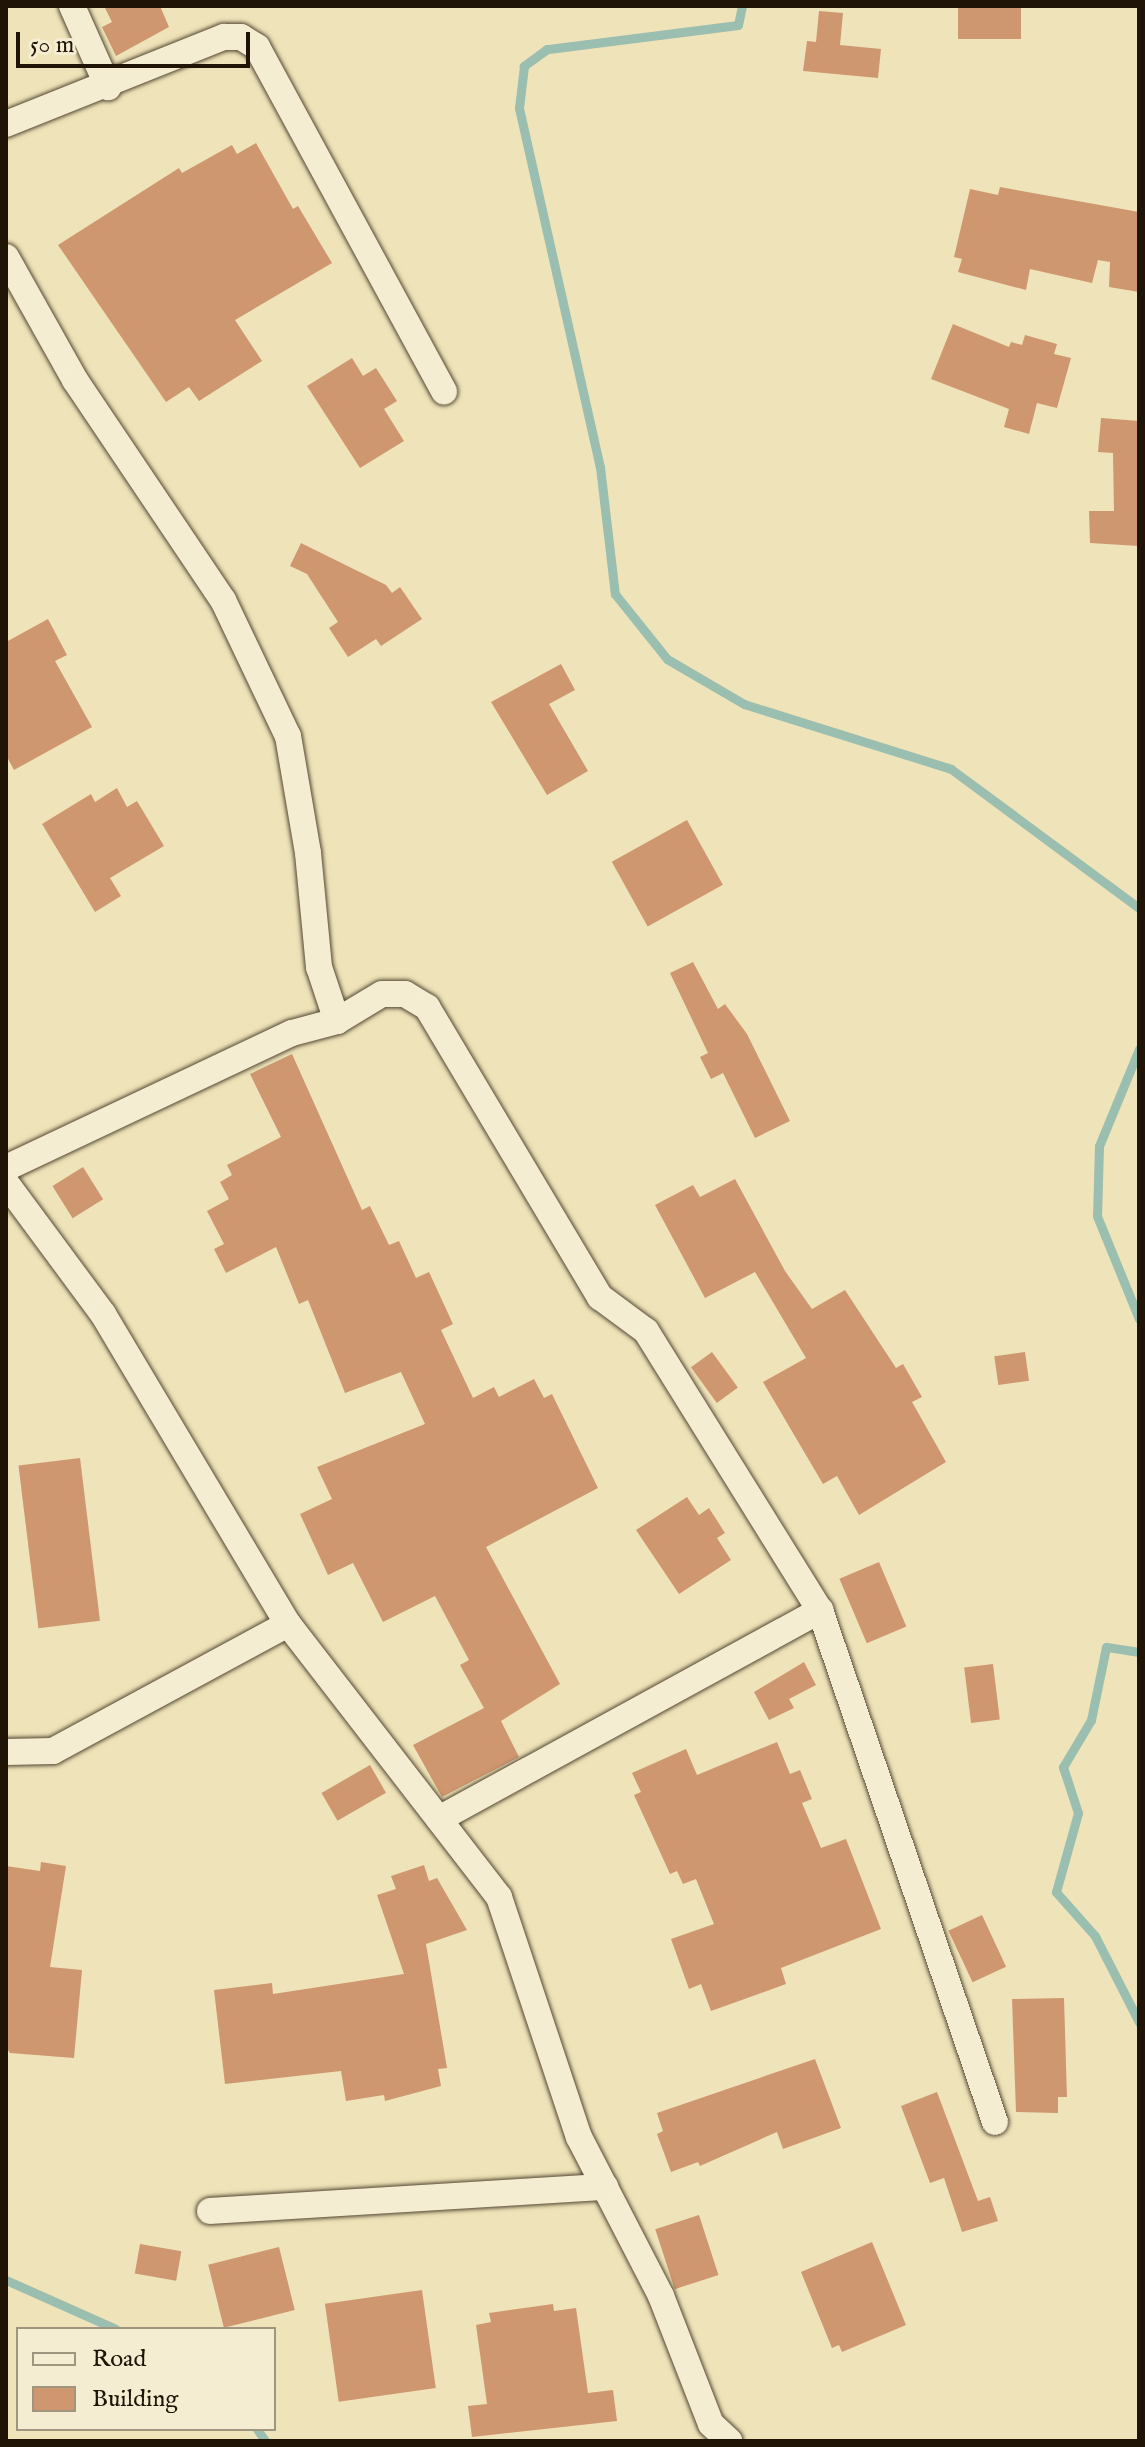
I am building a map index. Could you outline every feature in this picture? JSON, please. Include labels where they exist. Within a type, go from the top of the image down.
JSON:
[{"type":"street","points":[[72,6],[108,87]]},
{"type":"street","points":[[6,124],[108,87],[224,37],[241,37],[257,47],[444,391]]},
{"type":"street","points":[[6,257],[75,380],[223,600],[288,736],[308,853],[319,967],[337,1021]]},
{"type":"street","points":[[6,1168],[292,1033],[337,1021],[382,994],[405,994],[427,1007],[600,1297],[646,1331],[820,1610],[995,2122]]},
{"type":"street","points":[[6,1183],[103,1314],[288,1624],[499,1897],[579,2137],[661,2296],[711,2424],[729,2441]]},
{"type":"street","points":[[439,1819],[820,1610]]},
{"type":"street","points":[[6,1752],[53,1751],[288,1624]]},
{"type":"street","points":[[210,2211],[605,2187]]},
{"type":"building","points":[[104,6],[160,6],[169,27],[116,56],[102,27],[112,22]]},
{"type":"building","points":[[958,6],[1021,6],[1021,39],[958,39]]},
{"type":"building","points":[[819,11],[843,13],[840,45],[881,49],[878,78],[803,71],[807,41],[816,42]]},
{"type":"building","points":[[256,143],[293,209],[298,206],[332,263],[235,320],[262,361],[199,401],[189,387],[166,402],[58,245],[179,168],[182,173],[232,145],[237,154]]},
{"type":"building","points":[[1000,187],[1139,212],[1139,292],[1109,287],[1110,262],[1098,260],[1092,283],[1030,269],[1026,290],[958,272],[962,259],[954,257],[970,189],[998,195]]},
{"type":"building","points":[[953,324],[1009,347],[1011,342],[1022,345],[1025,335],[1057,344],[1054,354],[1071,358],[1057,408],[1037,403],[1029,434],[1004,427],[1009,409],[931,379]]},
{"type":"building","points":[[352,358],[363,376],[376,368],[397,401],[384,409],[404,441],[360,468],[307,386]]},
{"type":"building","points":[[1101,418],[1139,421],[1139,546],[1090,543],[1089,511],[1114,511],[1113,453],[1098,452]]},
{"type":"building","points":[[301,543],[386,585],[392,593],[400,587],[422,619],[381,646],[376,639],[348,657],[329,628],[338,622],[307,574],[290,566]]},
{"type":"building","points":[[48,619],[67,655],[55,661],[92,727],[14,770],[6,755],[6,642]]},
{"type":"building","points":[[561,664],[575,690],[549,704],[588,771],[547,795],[491,702]]},
{"type":"building","points":[[117,788],[127,807],[137,801],[164,846],[110,878],[121,896],[95,912],[42,824],[91,794],[95,802]]},
{"type":"building","points":[[687,820],[723,885],[648,926],[612,862]]},
{"type":"building","points":[[693,962],[718,1009],[725,1004],[747,1034],[790,1121],[755,1138],[723,1073],[711,1079],[700,1057],[708,1053],[670,973]]},
{"type":"building","points":[[292,1054],[362,1210],[370,1206],[389,1245],[399,1241],[416,1278],[429,1272],[453,1324],[441,1330],[473,1398],[494,1387],[499,1397],[534,1379],[544,1398],[552,1394],[598,1488],[486,1547],[560,1684],[501,1721],[519,1757],[442,1797],[413,1745],[484,1708],[460,1665],[469,1660],[435,1596],[383,1622],[353,1563],[328,1575],[300,1514],[332,1499],[317,1467],[425,1424],[401,1372],[345,1393],[308,1300],[299,1304],[276,1247],[226,1273],[214,1249],[224,1244],[207,1211],[229,1199],[220,1182],[232,1175],[227,1165],[281,1137],[250,1074]]},
{"type":"building","points":[[83,1167],[103,1199],[73,1218],[52,1186]]},
{"type":"building","points":[[735,1179],[785,1271],[812,1309],[845,1290],[896,1368],[903,1364],[922,1397],[912,1402],[946,1462],[859,1515],[837,1476],[823,1484],[763,1382],[806,1358],[755,1272],[705,1298],[655,1205],[693,1185],[700,1197]]},
{"type":"building","points":[[712,1352],[738,1388],[717,1403],[691,1367]]},
{"type":"building","points":[[1025,1352],[1029,1381],[998,1385],[994,1356]]},
{"type":"building","points":[[80,1458],[100,1621],[38,1628],[18,1466]]},
{"type":"building","points":[[687,1497],[699,1515],[709,1508],[725,1533],[717,1538],[731,1560],[679,1594],[636,1530]]},
{"type":"building","points":[[879,1562],[906,1626],[867,1643],[839,1579]]},
{"type":"building","points":[[804,1662],[816,1685],[789,1699],[794,1708],[769,1720],[754,1692]]},
{"type":"building","points":[[993,1664],[1000,1720],[971,1723],[964,1668]]},
{"type":"building","points":[[777,1742],[790,1774],[800,1770],[812,1799],[802,1803],[821,1848],[846,1839],[881,1929],[781,1968],[786,1984],[711,2011],[701,1984],[689,1989],[671,1939],[714,1924],[696,1879],[683,1884],[677,1871],[670,1874],[634,1795],[641,1792],[632,1773],[686,1749],[697,1775]]},
{"type":"building","points":[[370,1765],[386,1793],[338,1821],[322,1793]]},
{"type":"building","points":[[41,1862],[66,1866],[50,1967],[82,1970],[74,2058],[10,2053],[6,2047],[6,1866],[40,1871]]},
{"type":"building","points":[[424,1865],[429,1881],[437,1878],[467,1930],[426,1944],[447,2068],[438,2069],[441,2086],[385,2101],[384,2095],[346,2101],[341,2071],[225,2084],[214,1990],[272,1983],[273,1994],[404,1974],[377,1895],[396,1889],[391,1876]]},
{"type":"building","points":[[982,1915],[1006,1967],[973,1982],[948,1931]]},
{"type":"building","points":[[1064,1998],[1067,2097],[1058,2097],[1058,2113],[1016,2112],[1012,1999]]},
{"type":"building","points":[[815,2059],[841,2128],[783,2149],[777,2132],[700,2166],[698,2162],[671,2172],[657,2134],[663,2131],[657,2113]]},
{"type":"building","points":[[937,2092],[978,2201],[990,2197],[998,2221],[962,2232],[944,2178],[930,2183],[901,2106]]},
{"type":"building","points":[[699,2215],[718,2275],[675,2289],[655,2229]]},
{"type":"building","points":[[872,2242],[906,2325],[842,2352],[839,2345],[832,2348],[801,2272]]},
{"type":"building","points":[[140,2244],[181,2251],[176,2281],[135,2274]]},
{"type":"building","points":[[279,2247],[295,2310],[224,2327],[208,2265]]},
{"type":"building","points":[[422,2290],[436,2388],[339,2402],[325,2304]]},
{"type":"building","points":[[553,2304],[554,2311],[576,2308],[588,2393],[613,2390],[617,2421],[472,2437],[468,2406],[487,2404],[476,2325],[491,2322],[489,2313]]},
{"type":"waterway","points":[[742,6],[738,25],[547,49],[524,66],[519,108],[600,467],[615,594],[667,659],[744,704],[951,769],[1139,908]]},
{"type":"waterway","points":[[1139,1049],[1099,1146],[1097,1216],[1139,1319]]},
{"type":"waterway","points":[[1139,1652],[1106,1647],[1091,1720],[1063,1767],[1078,1813],[1056,1892],[1095,1936],[1139,2022]]},
{"type":"waterway","points":[[6,2280],[112,2327]]},
{"type":"waterway","points":[[258,2431],[265,2441]]}]
